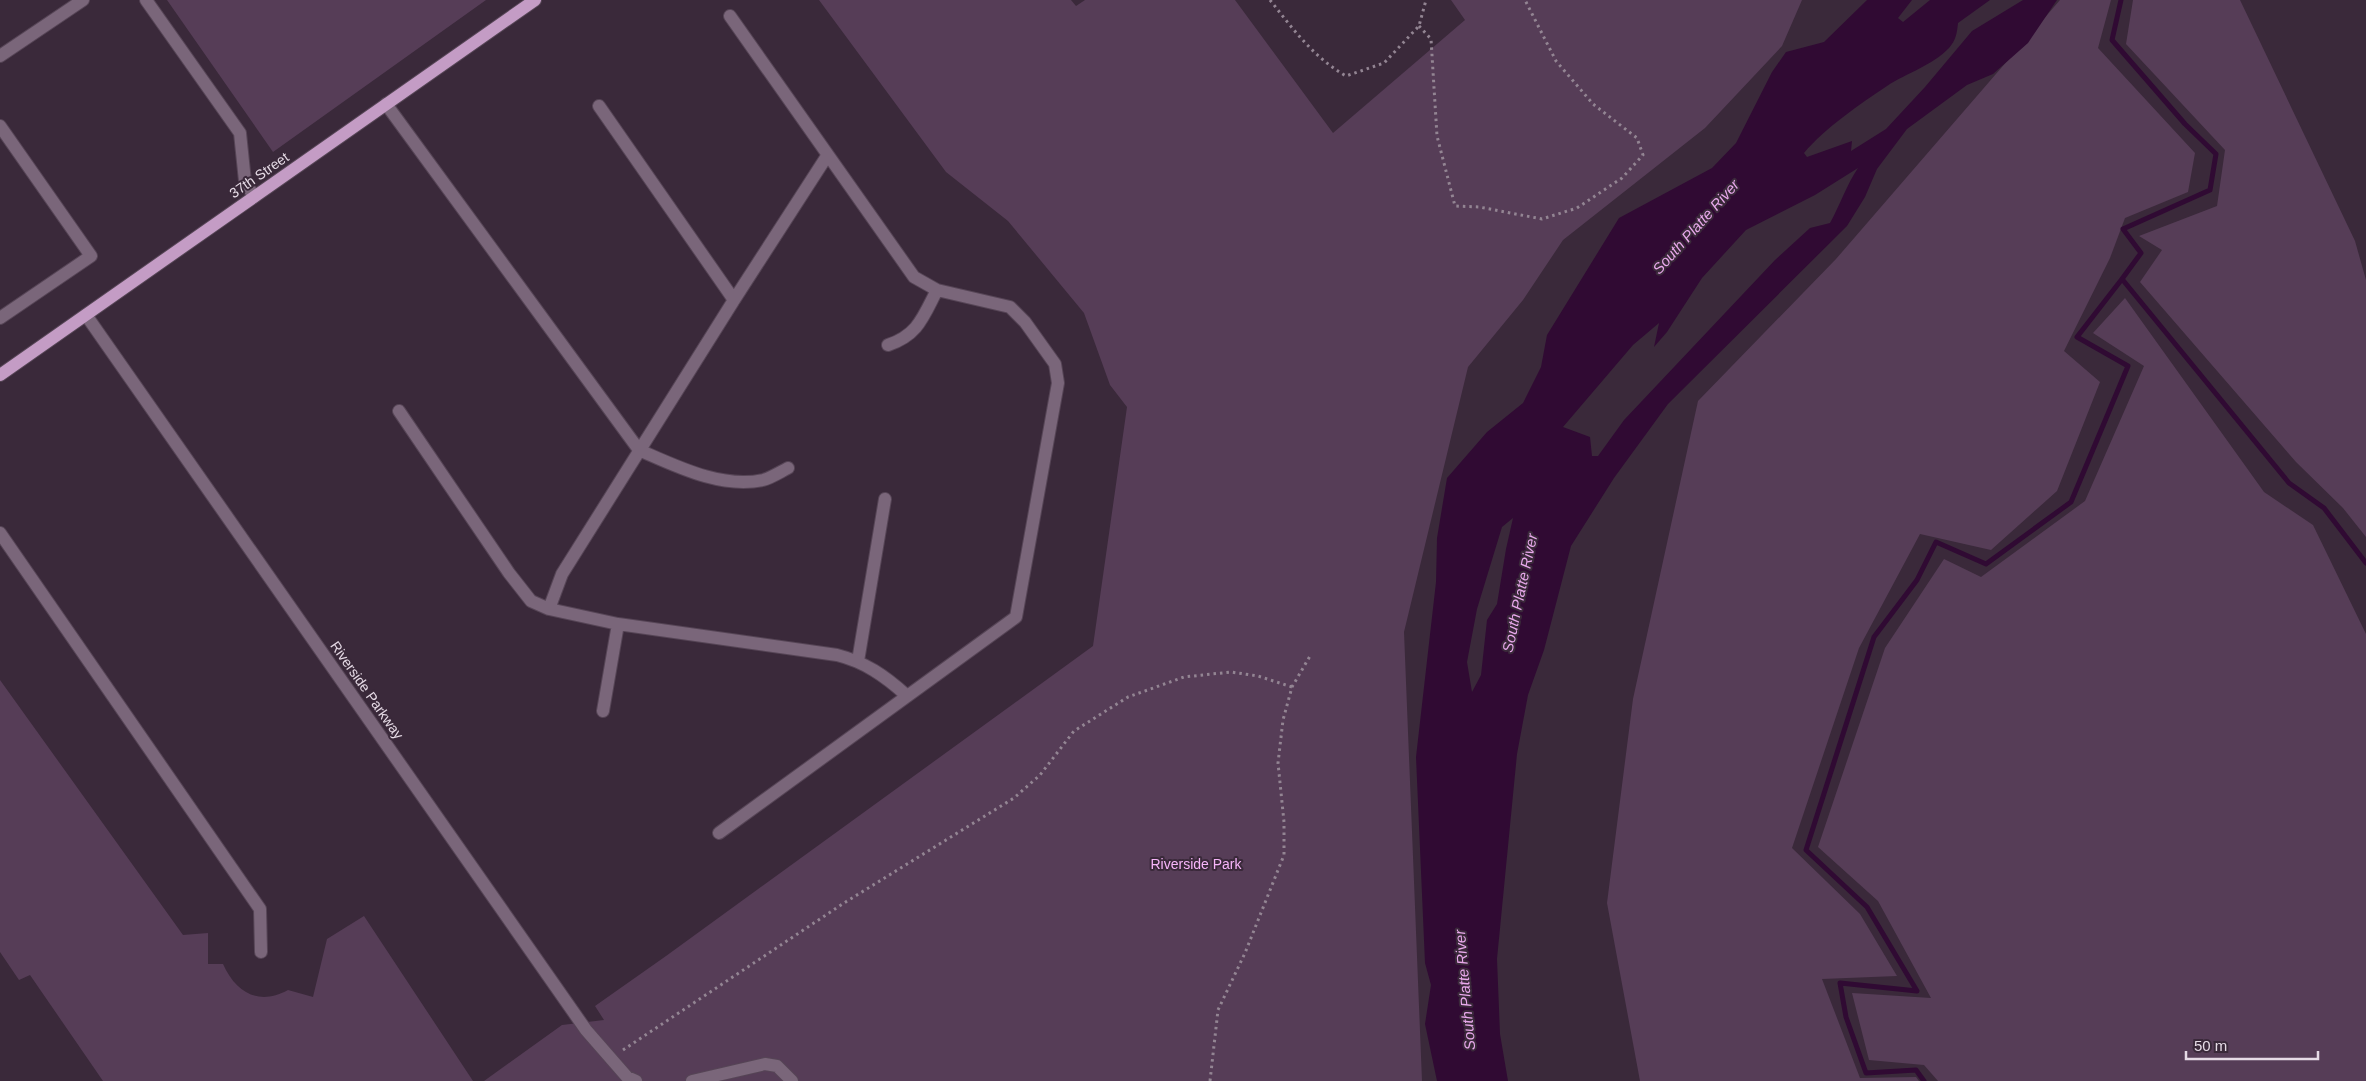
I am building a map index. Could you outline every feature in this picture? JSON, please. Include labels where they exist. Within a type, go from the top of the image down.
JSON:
[{"type":"main road","name":"37th Street","points":[[0,375],[535,0]]},
{"type":"street","points":[[0,56],[83,0]]},
{"type":"street","points":[[146,0],[240,133],[245,181],[254,197]]},
{"type":"street","points":[[719,833],[906,695],[1016,617],[1058,383],[1055,364],[1025,322],[1010,306],[937,290],[914,277],[730,16]]},
{"type":"street","points":[[386,104],[639,450],[702,476],[734,480],[763,480],[788,468]]},
{"type":"street","points":[[599,106],[734,300]]},
{"type":"street","points":[[0,126],[91,256],[0,318]]},
{"type":"street","points":[[548,609],[562,574],[827,156]]},
{"type":"street","points":[[888,346],[905,340],[918,325],[937,290]]},
{"type":"street","name":"Riverside Parkway","points":[[86,315],[586,1030],[632,1079]]},
{"type":"street","points":[[399,411],[509,572],[531,601],[548,609],[618,624],[837,655],[858,660],[886,678],[906,695]]},
{"type":"street","points":[[858,660],[885,499]]},
{"type":"street","points":[[0,533],[260,909],[261,952]]},
{"type":"street","points":[[603,711],[618,624]]},
{"type":"street","points":[[692,1081],[725,1077],[765,1064],[777,1066],[792,1081]]},
{"type":"path","points":[[1270,0],[1302,42],[1326,64],[1346,76],[1384,63],[1419,26],[1426,0]]},
{"type":"path","points":[[1419,26],[1432,39],[1437,136],[1455,206],[1479,207],[1542,218],[1577,208],[1622,178],[1644,155],[1637,138],[1592,104],[1556,61],[1525,0]]},
{"type":"path","points":[[1210,1081],[1218,1010],[1245,953],[1284,855],[1284,822],[1278,763],[1283,720],[1292,687],[1310,656]]},
{"type":"path","points":[[622,1050],[844,903],[1014,798],[1040,775],[1074,731],[1128,697],[1184,676],[1231,672],[1258,676],[1292,687]]},
{"type":"green space","points":[[167,0],[486,0],[273,152]]},
{"type":"green space","name":"Riverside Park","points":[[819,0],[1071,0],[1076,6],[1085,0],[1235,0],[1333,133],[1465,20],[1451,0],[1802,0],[1782,46],[1705,128],[1563,240],[1523,300],[1468,367],[1404,632],[1422,1081],[484,1081],[562,1025],[604,1020],[595,1006],[1093,646],[1127,407],[1110,385],[1084,313],[1008,221],[946,172]]},
{"type":"green space","points":[[2060,0],[2111,0],[2098,48],[2195,153],[2188,192],[2125,218],[2110,258],[2064,351],[2100,382],[2057,491],[1991,550],[1920,534],[1859,648],[1792,848],[1860,914],[1897,976],[1822,979],[1860,1078],[1916,1077],[1919,1081],[1640,1081],[1607,903],[1633,699],[1698,401],[1836,259]]},
{"type":"green space","points":[[2133,0],[2240,0],[2355,241],[2366,280],[2366,537],[2343,508],[2296,462],[2140,282],[2162,250],[2139,236],[2217,206],[2225,150],[2126,44]]},
{"type":"green space","points":[[2125,298],[2264,492],[2313,525],[2366,634],[2366,1081],[1938,1081],[1924,1065],[1869,1060],[1852,993],[1931,998],[1878,901],[1818,847],[1885,648],[1944,559],[1981,577],[2085,501],[2144,366],[2093,333]]},
{"type":"green space","points":[[0,680],[183,935],[208,933],[208,964],[223,964],[235,983],[250,994],[267,997],[288,990],[313,997],[327,939],[364,916],[473,1081],[103,1081],[30,975],[19,980],[0,952]]},
{"type":"water","name":"South Platte River","points":[[1867,0],[1912,0],[1898,18],[1903,22],[1930,0],[1990,0],[1958,23],[1957,33],[1953,42],[1943,54],[1887,86],[1843,117],[1812,144],[1804,153],[1807,157],[1852,141],[1851,151],[1886,129],[1925,87],[1972,31],[2023,0],[2057,0],[2028,43],[1993,74],[1967,85],[1907,129],[1877,169],[1865,197],[1847,226],[1668,404],[1614,478],[1571,546],[1544,650],[1528,695],[1517,754],[1497,959],[1500,1034],[1508,1081],[1437,1081],[1425,1024],[1431,985],[1425,963],[1416,757],[1436,582],[1437,538],[1447,478],[1487,432],[1523,403],[1541,367],[1547,335],[1619,218],[1712,168],[1736,143],[1772,72],[1786,52],[1824,42]],"holes":[[[1858,168],[1830,223],[1810,228],[1775,260],[1624,420],[1598,456],[1592,456],[1590,437],[1563,427],[1633,345],[1659,323],[1654,347],[1667,332],[1702,278],[1746,230],[1815,195]],[[1513,518],[1497,604],[1487,620],[1481,675],[1472,692],[1467,662],[1477,609],[1502,527]]]},
{"type":"waterway","points":[[2121,0],[2112,40],[2185,124],[2216,154],[2210,190],[2123,229],[2141,253],[2122,279],[2289,483],[2324,508],[2366,563]]},
{"type":"waterway","points":[[1924,1081],[1916,1070],[1866,1073],[1846,1017],[1840,983],[1917,991],[1867,907],[1806,850],[1874,637],[1917,580],[1936,542],[1986,564],[2071,502],[2128,366],[2077,337],[2122,279]]}]
